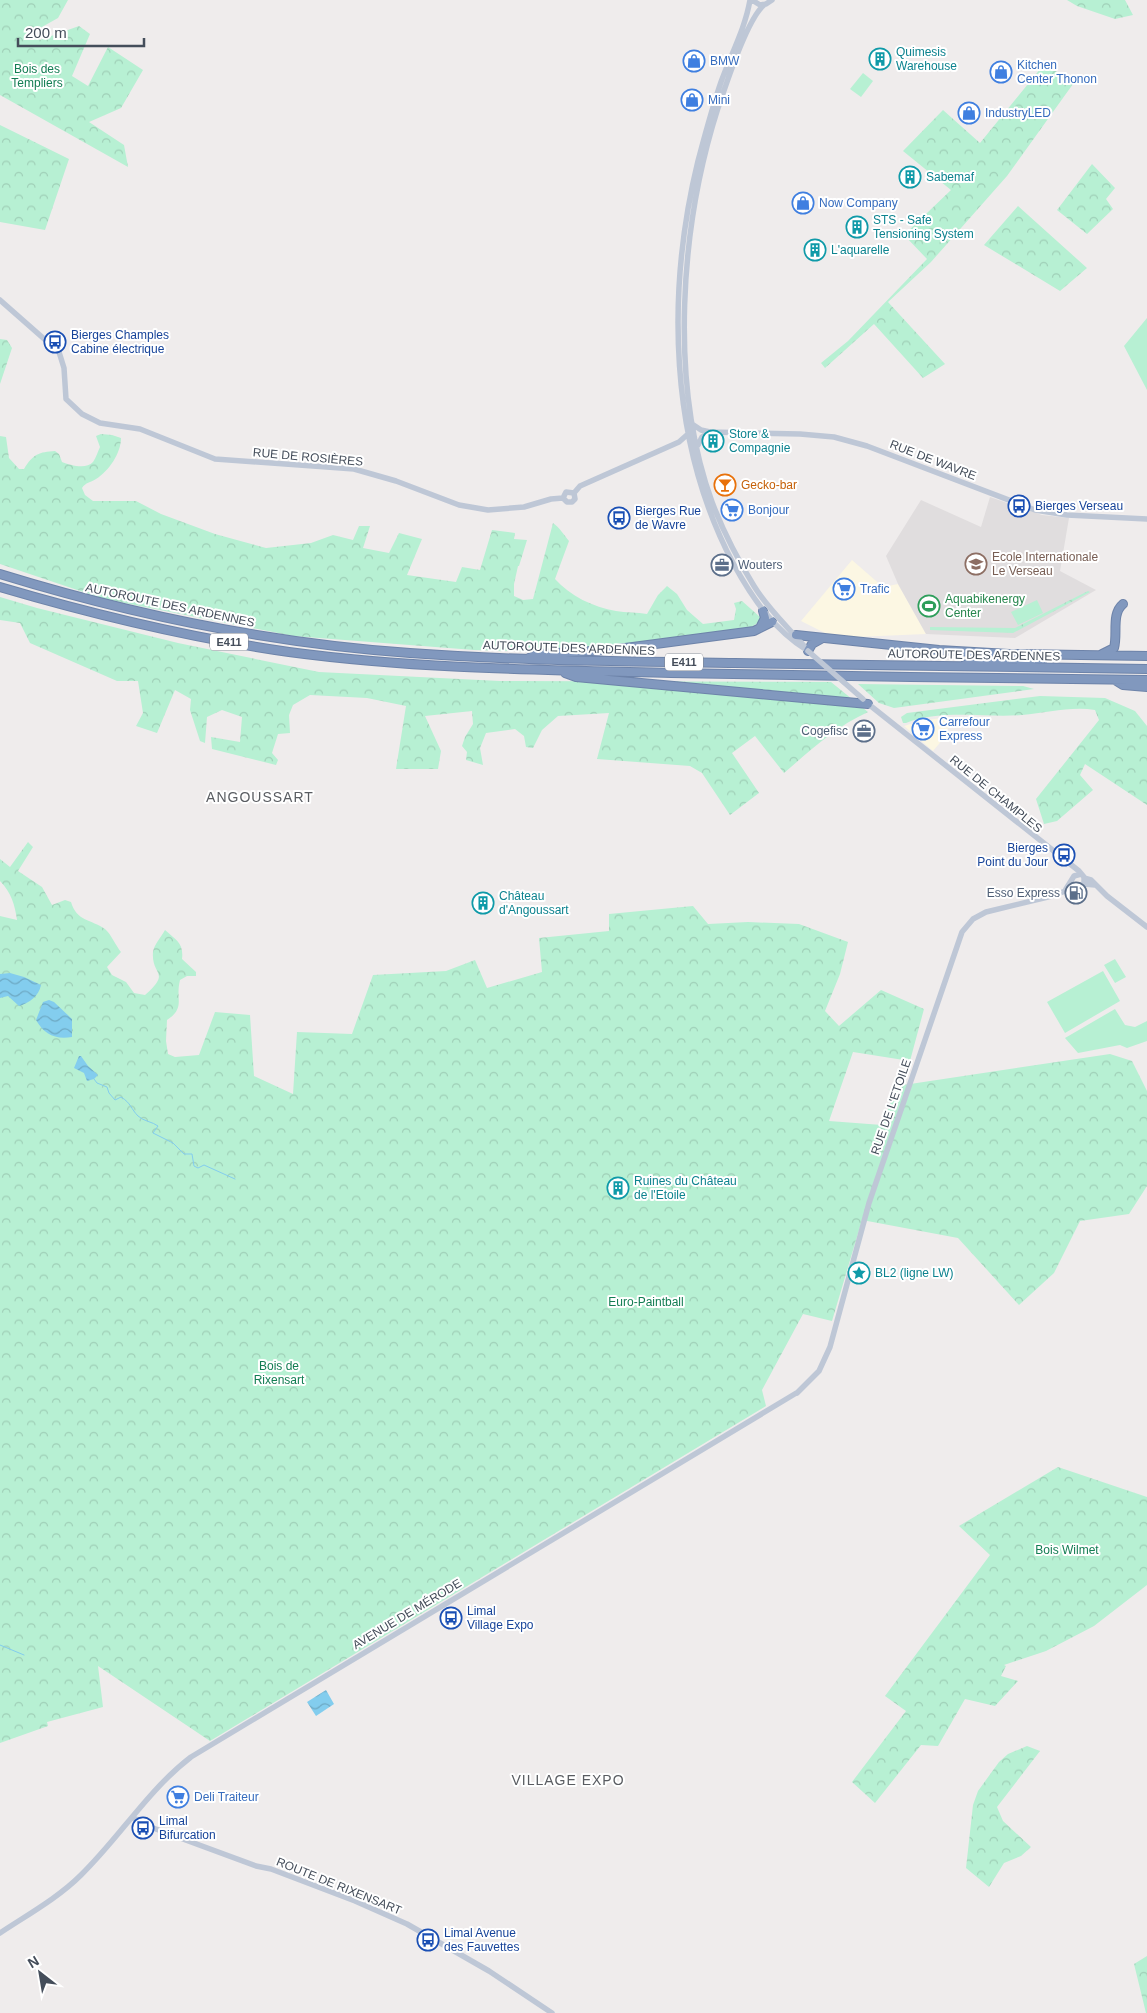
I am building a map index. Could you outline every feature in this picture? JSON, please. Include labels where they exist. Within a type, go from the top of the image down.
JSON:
[{"type":"highway","name":"AUTOROUTE DES ARDENNES","points":[[0,574],[129,610],[289,640],[408,653],[527,660],[1147,669]]},
{"type":"highway","name":"AUTOROUTE DES ARDENNES","points":[[0,587],[54,603],[152,627],[287,651],[408,664],[556,670],[1147,680]]},
{"type":"highway","points":[[1098,656],[1114,648],[1117,616],[1123,604]]},
{"type":"highway","points":[[759,629],[765,618],[763,611]]},
{"type":"highway","points":[[527,660],[538,654],[610,650],[759,629],[772,622]]},
{"type":"highway","points":[[796,635],[938,650],[1147,656]]},
{"type":"highway","points":[[805,646],[821,639]]},
{"type":"highway","points":[[963,667],[975,660],[1039,659],[1082,655]]},
{"type":"highway","points":[[556,670],[576,677],[866,702]]},
{"type":"highway","points":[[1115,680],[1122,685],[1147,687]]},
{"type":"street","points":[[764,5],[756,4],[751,0],[712,111],[698,162],[685,227],[679,299],[681,371],[694,450],[719,518],[742,571],[763,611],[772,622],[779,624],[805,646]]},
{"type":"street","points":[[691,434],[692,424],[685,352],[685,300],[691,229],[702,168],[716,116],[735,60],[752,22],[764,5],[772,0]]},
{"type":"street","name":"RUE DE ROSIÈRES","points":[[0,300],[59,352],[64,368],[66,399],[82,414],[110,426],[140,429],[215,459],[333,467],[366,472],[396,481],[444,500],[473,508],[505,510],[563,498]]},
{"type":"street","name":"RUE DE WAVRE","points":[[692,424],[701,430],[710,432],[807,434],[834,437],[860,444],[1035,510],[1067,515],[1147,519]]},
{"type":"street","points":[[694,450],[700,440],[710,432]]},
{"type":"street","points":[[574,493],[580,486],[679,442],[691,434]]},
{"type":"street","points":[[679,442],[694,450]]},
{"type":"street","points":[[566,492],[574,493],[575,499],[572,502],[567,502],[563,498],[566,492]]},
{"type":"street","points":[[742,571],[763,599],[805,646]]},
{"type":"street","name":"RUE DE CHAMPLES","points":[[805,646],[866,702],[1083,878],[1092,880],[1095,885],[1147,927]]},
{"type":"street","name":"RUE DE CHAMPLES","points":[[1069,865],[1076,886]]},
{"type":"street","points":[[1066,890],[1073,878],[1083,878]]},
{"type":"street","name":"RUE DE L'ETOILE","points":[[765,1412],[790,1399],[798,1392],[818,1371],[830,1347],[869,1203],[962,932],[973,919],[986,912],[1052,896],[1076,886],[1083,878]]},
{"type":"street","name":"AVENUE DE MÉRODE","points":[[0,1933],[57,1896],[81,1876],[170,1774],[199,1751],[706,1447],[725,1438],[765,1412]]},
{"type":"street","name":"ROUTE DE RIXENSART","points":[[133,1817],[145,1825],[256,1866],[271,1869],[388,1915],[488,1971],[552,2013]]},
{"type":"shaded area","name":"Ecole Internationale Le Verseau","points":[[990,497],[1042,515],[1069,518],[1060,571],[1096,590],[1015,638],[926,634],[898,584],[886,556],[921,500],[981,527]]},
{"type":"shaded area","points":[[852,560],[883,587],[898,584],[926,634],[855,637],[827,634],[801,621]]},
{"type":"shaded area","points":[[949,717],[953,721],[944,738],[933,751],[904,726],[920,721]]},
{"type":"green space","name":"Bois des Templiers","points":[[0,0],[68,0],[58,18],[33,32],[40,40],[79,26],[90,34],[72,76],[88,86],[108,47],[143,70],[121,108],[89,122],[124,145],[128,167],[0,95]]},
{"type":"green space","points":[[1067,0],[1125,0],[1133,15],[1115,19],[1077,6]]},
{"type":"green space","points":[[1045,63],[1073,84],[1007,176],[931,262],[888,302],[945,364],[923,378],[874,324],[825,368],[821,363],[848,341],[927,259],[904,235],[951,190],[903,151],[943,110],[980,143]]},
{"type":"green space","points":[[863,73],[873,81],[861,97],[850,89]]},
{"type":"green space","name":"Bois des Templiers","points":[[0,125],[69,159],[45,230],[0,222]]},
{"type":"green space","points":[[1092,164],[1115,188],[1106,199],[1113,209],[1087,234],[1057,210]]},
{"type":"green space","points":[[1018,206],[1087,268],[1060,291],[984,245]]},
{"type":"green space","points":[[1147,318],[1147,390],[1124,346]]},
{"type":"green space","points":[[0,339],[7,340],[12,348],[0,384]]},
{"type":"green space","points":[[101,434],[121,438],[119,450],[110,466],[101,476],[82,488],[85,495],[93,501],[136,501],[161,514],[215,534],[266,548],[311,543],[333,535],[353,540],[359,526],[370,526],[363,548],[389,553],[399,533],[422,539],[407,575],[456,582],[462,567],[480,570],[492,530],[515,533],[514,539],[527,540],[514,584],[514,596],[523,600],[533,599],[553,523],[569,541],[555,579],[582,600],[620,612],[647,614],[658,595],[667,586],[677,594],[687,610],[703,624],[734,620],[736,609],[734,603],[742,601],[760,619],[751,627],[631,645],[554,652],[474,650],[293,636],[104,599],[0,564],[0,436],[6,437],[9,458],[19,469],[24,469],[30,460],[37,455],[55,451],[59,454],[62,462],[86,466],[94,460],[100,447],[96,436]]},
{"type":"green space","points":[[1088,591],[1090,592],[1013,633],[930,630],[930,627],[1015,628]]},
{"type":"green space","points":[[0,597],[178,643],[319,672],[500,681],[831,682],[868,712],[834,732],[784,773],[755,736],[732,753],[759,793],[730,815],[702,773],[690,766],[597,759],[609,713],[558,716],[542,730],[533,748],[526,747],[524,736],[515,729],[486,733],[480,748],[483,765],[466,760],[467,752],[462,746],[473,724],[472,711],[425,716],[441,751],[438,769],[396,769],[406,706],[367,698],[310,695],[293,705],[289,715],[290,733],[278,734],[272,753],[278,760],[276,765],[212,749],[211,737],[240,742],[242,717],[222,710],[207,717],[205,743],[200,741],[190,710],[191,699],[175,690],[157,733],[136,726],[143,713],[138,681],[117,681],[30,643],[20,623],[0,620]]},
{"type":"green space","points":[[1037,600],[1043,613],[1018,625],[1011,612]]},
{"type":"green space","points":[[858,684],[1023,686],[1034,689],[894,708],[879,703]]},
{"type":"green space","points":[[1040,696],[1105,698],[1135,711],[1147,726],[1147,805],[1085,764],[1080,775],[1093,790],[1057,821],[1044,824],[1036,799],[1099,720],[1095,710],[1068,709],[1008,716],[934,716],[906,723],[903,723],[901,717],[907,713]]},
{"type":"green space","name":"Bois de Rixensart","points":[[28,842],[33,847],[18,871],[42,887],[52,905],[65,900],[71,902],[81,917],[107,931],[121,952],[107,967],[112,975],[126,982],[134,993],[145,995],[157,982],[159,977],[153,960],[153,952],[165,930],[180,945],[182,959],[196,972],[196,976],[187,976],[180,980],[178,1007],[167,1020],[166,1041],[168,1054],[175,1057],[199,1055],[215,1012],[250,1015],[254,1076],[293,1094],[297,1032],[352,1034],[373,975],[446,971],[475,960],[487,988],[542,972],[539,938],[609,931],[609,914],[693,906],[708,924],[748,922],[799,924],[848,942],[840,974],[825,1011],[839,1026],[881,990],[924,1009],[910,1061],[853,1052],[829,1121],[882,1125],[897,1086],[1110,1054],[1132,1061],[1147,1091],[1147,1186],[1129,1214],[1080,1221],[1054,1273],[1019,1305],[958,1238],[862,1220],[832,1321],[803,1314],[762,1390],[766,1406],[210,1741],[98,1666],[103,1707],[47,1722],[48,1726],[0,1743],[0,916],[17,920],[12,899],[0,881],[0,859],[10,867]]},
{"type":"green space","points":[[1115,959],[1126,977],[1115,983],[1104,965]]},
{"type":"green space","points":[[1103,971],[1120,1001],[1065,1033],[1047,1002]]},
{"type":"green space","points":[[1115,1009],[1125,1025],[1135,1027],[1147,1021],[1147,1041],[1127,1048],[1120,1045],[1078,1053],[1065,1038]]},
{"type":"green space","name":"Bois Wilmet","points":[[1058,1467],[1147,1497],[1147,1585],[1094,1626],[1046,1651],[1004,1665],[1006,1666],[1001,1676],[1018,1681],[995,1706],[965,1699],[938,1746],[921,1745],[875,1803],[852,1782],[906,1711],[885,1696],[990,1555],[959,1526]]},
{"type":"green space","points":[[1027,1746],[1040,1751],[997,1807],[1003,1821],[1031,1847],[1021,1856],[1004,1863],[989,1887],[966,1868],[973,1805],[978,1791],[999,1762],[1008,1754]]},
{"type":"green space","points":[[1147,1956],[1147,2013],[1146,2013],[1134,1964]]},
{"type":"water","points":[[10,973],[41,985],[36,996],[19,1006],[8,996],[0,998],[0,974]]},
{"type":"water","points":[[49,1000],[54,1002],[72,1019],[72,1037],[55,1037],[46,1032],[36,1020],[43,1002]]},
{"type":"water","points":[[79,1056],[98,1075],[94,1079],[87,1081],[84,1073],[74,1068]]},
{"type":"water","points":[[326,1690],[334,1704],[316,1716],[307,1702]]},
{"type":"waterway","points":[[94,1079],[97,1083],[107,1087],[115,1100],[121,1097],[140,1118],[158,1126],[153,1133],[173,1143],[184,1154],[192,1154],[194,1166],[198,1168],[204,1165],[235,1179]]},
{"type":"waterway","points":[[0,1645],[24,1655]]},
{"type":"place","name":"Quimesis Warehouse","points":[[880,59]]},
{"type":"place","name":"BMW","points":[[694,61]]},
{"type":"place","name":"Kitchen Center Thonon","points":[[1001,72]]},
{"type":"place","name":"Mini","points":[[692,100]]},
{"type":"place","name":"IndustryLED","points":[[969,113]]},
{"type":"place","name":"Sabemaf","points":[[910,177]]},
{"type":"place","name":"Now Company","points":[[803,203]]},
{"type":"place","name":"STS - Safe Tensioning System","points":[[857,227]]},
{"type":"place","name":"L'aquarelle","points":[[815,250]]},
{"type":"place","name":"Bierges Champles Cabine électrique","points":[[55,342]]},
{"type":"place","name":"Store & Compagnie","points":[[713,441]]},
{"type":"place","name":"Gecko-bar","points":[[725,485]]},
{"type":"place","name":"Bierges Verseau","points":[[1019,506]]},
{"type":"place","name":"Bonjour","points":[[732,510]]},
{"type":"place","name":"Bierges Rue de Wavre","points":[[619,518]]},
{"type":"place","name":"Ecole Internationale Le Verseau","points":[[976,564]]},
{"type":"place","name":"Wouters","points":[[722,565]]},
{"type":"place","name":"Trafic","points":[[844,589]]},
{"type":"place","name":"Aquabikenergy Center","points":[[929,606]]},
{"type":"place","name":"Carrefour Express","points":[[923,729]]},
{"type":"place","name":"Cogefisc","points":[[864,731]]},
{"type":"place","name":"Bierges Point du Jour","points":[[1064,855]]},
{"type":"place","name":"Esso Express","points":[[1076,893]]},
{"type":"place","name":"Château d'Angoussart","points":[[483,903]]},
{"type":"place","name":"Ruines du Château de l'Etoile","points":[[618,1188]]},
{"type":"place","name":"BL2 (ligne LW)","points":[[859,1273]]},
{"type":"place","name":"Limal Village Expo","points":[[451,1618]]},
{"type":"place","name":"Deli Traiteur","points":[[178,1797]]},
{"type":"place","name":"Limal Bifurcation","points":[[143,1828]]},
{"type":"place","name":"Limal Avenue des Fauvettes","points":[[428,1940]]},
{"type":"district","name":"ANGOUSSART","points":[[260,797]]},
{"type":"district","name":"VILLAGE EXPO","points":[[568,1780]]},
{"type":"park label","name":"Euro-Paintball","points":[[646,1302]]}]
